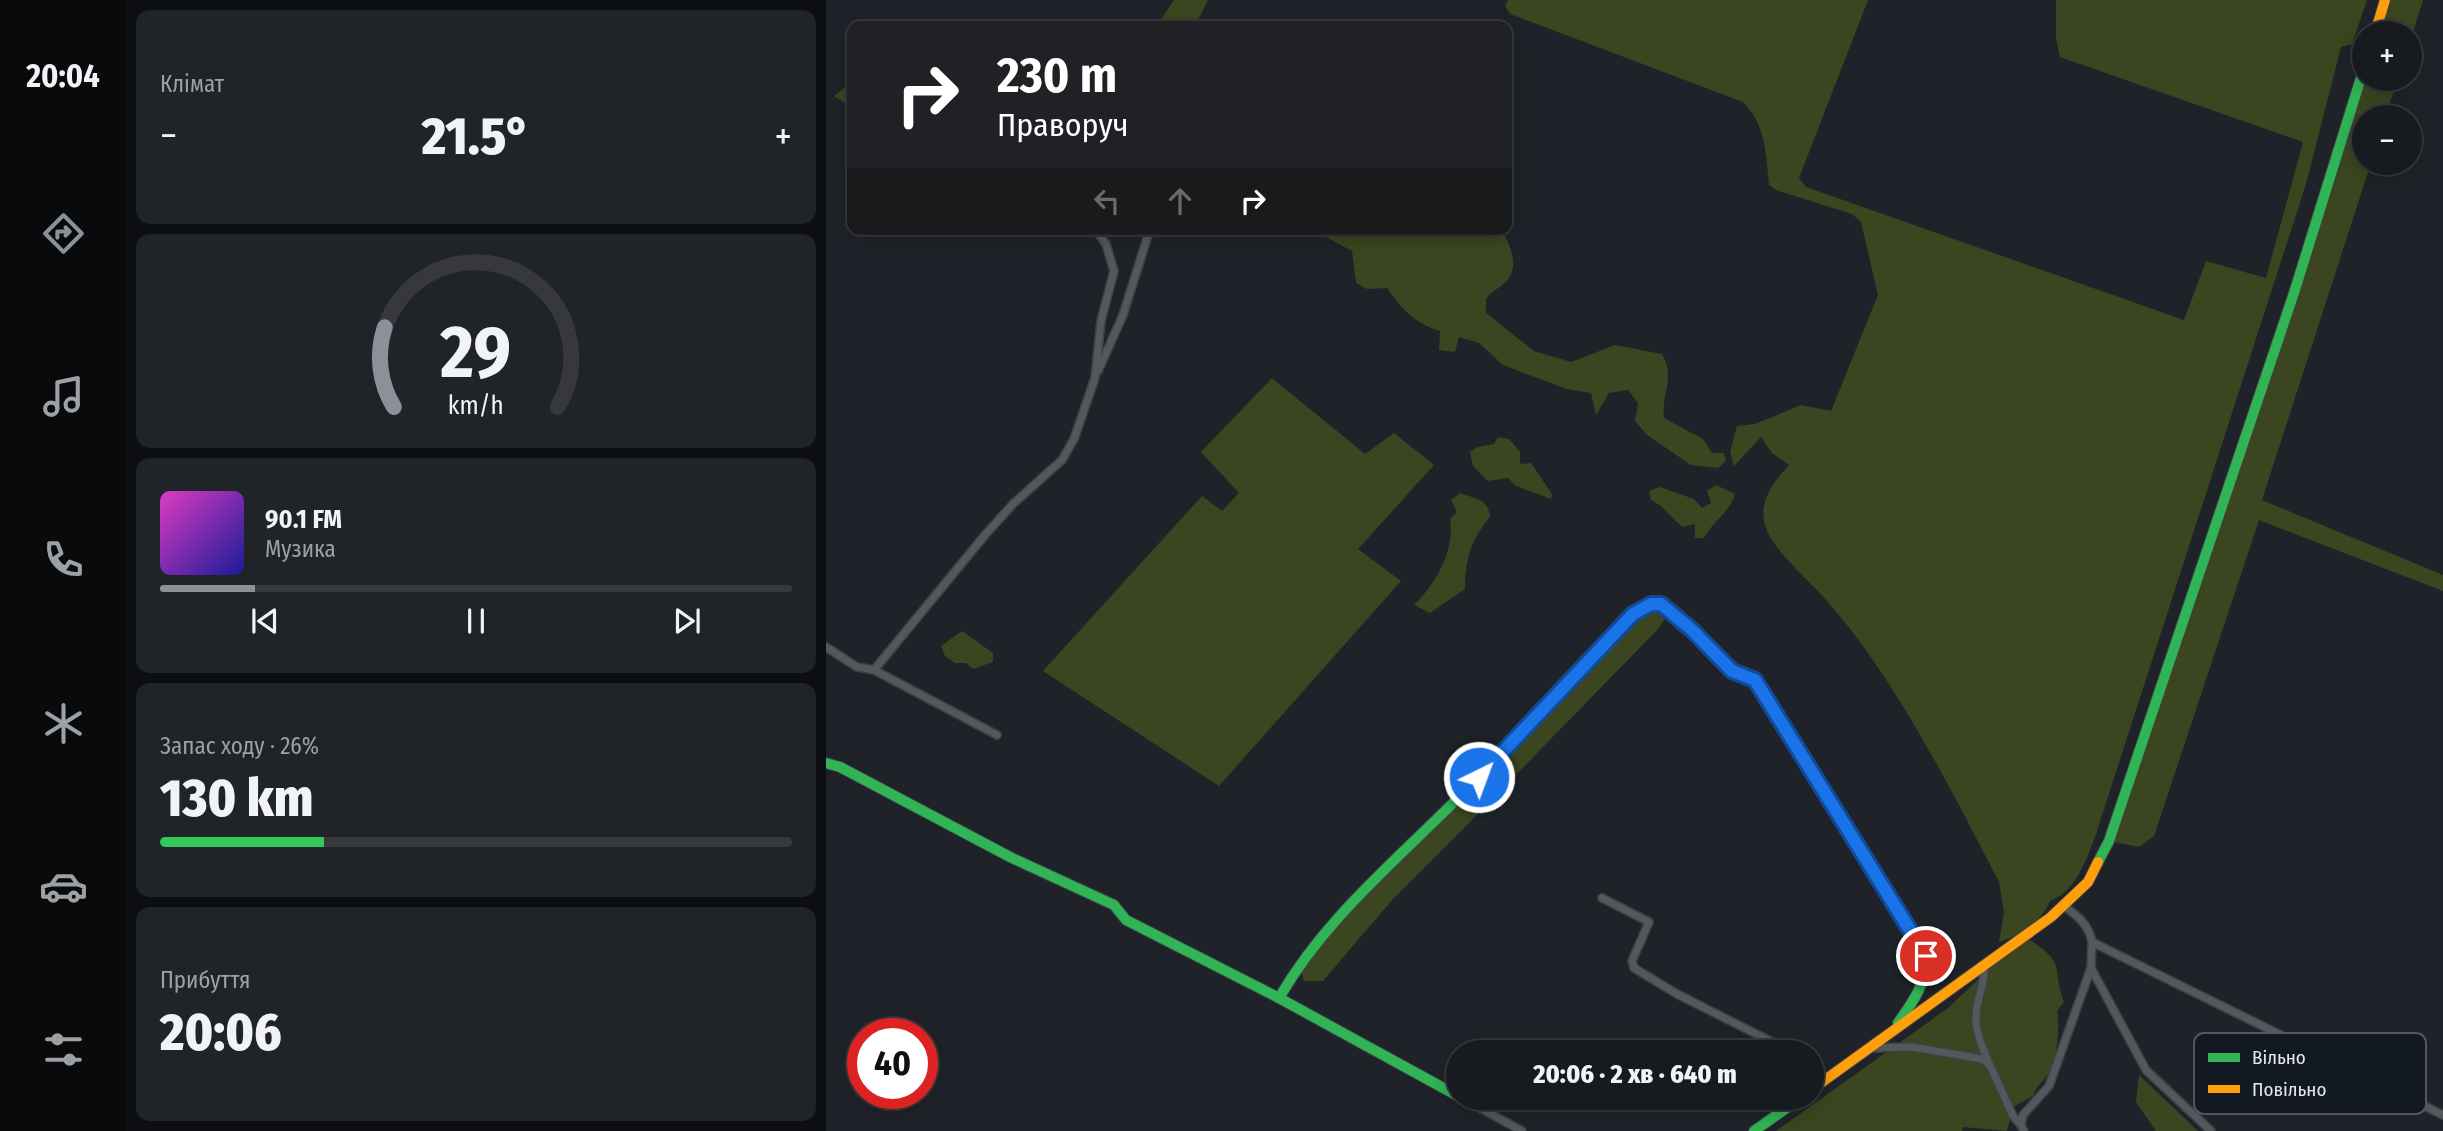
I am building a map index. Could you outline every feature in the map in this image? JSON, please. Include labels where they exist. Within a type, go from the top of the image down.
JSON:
[{"type":"street","points":[[2379,21],[2385,0]]},
{"type":"street","points":[[1824,1080],[2064,906],[2082,890],[2104,854],[2139,760],[2294,293],[2357,91]]},
{"type":"street","points":[[1095,378],[1101,321],[1114,271],[1106,244],[1099,235]]},
{"type":"street","points":[[874,670],[1013,504],[1062,460],[1074,439],[1095,378],[1124,314],[1148,235]]},
{"type":"street","points":[[1279,998],[1289,979],[1370,882],[1471,785],[1633,614],[1651,604],[1661,604],[1692,630],[1732,671],[1755,680],[1916,937],[1926,956],[1928,971],[1916,998],[1894,1029]]},
{"type":"street","points":[[826,647],[858,667],[874,670],[997,734]]},
{"type":"street","points":[[826,763],[849,772],[1010,857],[1114,905],[1126,920],[1279,998],[1446,1090]]},
{"type":"street","points":[[1602,898],[1649,922],[1632,961],[1633,968],[1676,994],[1768,1040]]},
{"type":"street","points":[[2022,1128],[2023,1115],[2049,1086],[2091,968],[2090,932],[2083,922],[2064,906]]},
{"type":"street","points":[[2092,942],[2277,1033]]},
{"type":"street","points":[[1984,964],[1986,980],[1976,1012],[1977,1032],[2013,1116],[2022,1128]]},
{"type":"street","points":[[2091,968],[2146,1070],[2211,1131]]},
{"type":"street","points":[[1868,1048],[1912,1047],[1982,1059],[1990,1065]]},
{"type":"street","points":[[2426,1107],[2443,1115]]},
{"type":"street","points":[[1483,1110],[1522,1131]]},
{"type":"street","points":[[1754,1131],[1784,1110]]},
{"type":"green space","points":[[1174,0],[1208,0],[1198,21],[1162,21]]},
{"type":"green space","points":[[1508,0],[1868,0],[1799,178],[1806,187],[2184,320],[2206,261],[2266,278],[2303,142],[2060,57],[2056,38],[2056,0],[2367,0],[2360,21],[2352,21],[2352,44],[2341,47],[2306,184],[2095,837],[2073,883],[2050,901],[2036,922],[2015,936],[1999,942],[2004,913],[1999,882],[1942,773],[1898,699],[1851,630],[1781,553],[1767,531],[1763,513],[1766,498],[1789,465],[1772,453],[1761,437],[1734,466],[1730,452],[1737,426],[1755,424],[1801,405],[1831,411],[1878,295],[1861,222],[1852,214],[1776,190],[1769,185],[1761,130],[1743,102],[1510,14],[1505,6]]},
{"type":"green space","points":[[2385,0],[2423,0],[2416,21],[2379,21]]},
{"type":"green space","points":[[847,86],[847,104],[834,96]]},
{"type":"green space","points":[[2360,91],[2394,91],[2389,105],[2355,105]]},
{"type":"green space","points":[[2352,115],[2352,175],[2367,175],[2262,500],[2443,575],[2443,591],[2259,520],[2154,836],[2139,847],[2109,841]]},
{"type":"green space","points":[[1322,235],[1504,235],[1511,251],[1512,270],[1505,282],[1486,299],[1486,313],[1534,351],[1571,362],[1615,345],[1662,354],[1668,371],[1664,418],[1703,439],[1712,453],[1724,453],[1726,461],[1718,468],[1691,465],[1647,435],[1635,421],[1638,403],[1628,390],[1609,393],[1596,415],[1591,393],[1567,389],[1503,365],[1479,343],[1459,337],[1455,352],[1439,350],[1440,331],[1409,314],[1387,288],[1367,289],[1356,283],[1352,251]]},
{"type":"green space","points":[[1272,378],[1365,454],[1394,433],[1434,465],[1358,549],[1401,581],[1219,786],[1043,671],[1202,496],[1222,511],[1239,493],[1201,452]]},
{"type":"green space","points":[[1498,437],[1509,439],[1520,452],[1520,464],[1531,463],[1552,494],[1551,499],[1516,486],[1508,478],[1488,481],[1473,466],[1470,452],[1477,447],[1494,444]]},
{"type":"green space","points":[[1716,485],[1735,494],[1704,538],[1695,538],[1695,524],[1683,527],[1651,500],[1649,491],[1660,487],[1694,499],[1702,508],[1711,503],[1707,491]]},
{"type":"green space","points":[[1460,493],[1484,503],[1490,517],[1470,550],[1465,589],[1430,613],[1414,605],[1430,587],[1447,554],[1450,519],[1457,512],[1451,500]]},
{"type":"green space","points":[[1658,606],[1668,614],[1659,628],[1503,788],[1482,778],[1634,616]]},
{"type":"green space","points":[[962,631],[993,653],[993,662],[973,669],[966,663],[955,663],[945,656],[941,646]]},
{"type":"green space","points":[[1471,785],[1492,800],[1392,900],[1323,981],[1304,981],[1300,967],[1320,940]]},
{"type":"green space","points":[[2030,940],[2042,948],[2054,961],[2064,1002],[2057,1011],[2058,1040],[2052,1068],[2033,1096],[2013,1107],[2007,1131],[1963,1127],[1962,1131],[1776,1131],[1805,1110],[1824,1110],[1824,1097],[1948,1008],[2006,953]]},
{"type":"green space","points":[[2139,1075],[2198,1131],[2156,1131],[2136,1102]]},
{"type":"traffic: fast","points":[[2098,862],[2109,841],[2294,293],[2357,91]]},
{"type":"traffic: fast","points":[[1279,998],[1315,946],[1356,899],[1493,763],[1633,614],[1651,604],[1661,604],[1727,666]]},
{"type":"traffic: fast","points":[[826,763],[840,767],[1010,857],[1114,905],[1126,920],[1279,998],[1446,1089]]},
{"type":"traffic: fast","points":[[1898,1023],[1916,996],[1924,974],[1921,951],[1906,922]]},
{"type":"traffic: fast","points":[[1754,1131],[1784,1110]]},
{"type":"traffic: slow","points":[[2379,21],[2385,0]]},
{"type":"traffic: slow","points":[[1727,666],[1755,680],[1906,922]]},
{"type":"traffic: slow","points":[[1824,1081],[2051,917],[2088,882],[2098,862]]},
{"type":"route","points":[[1479,777],[1633,614],[1651,604],[1661,604],[1672,611],[1732,671],[1755,680],[1926,956]]}]
